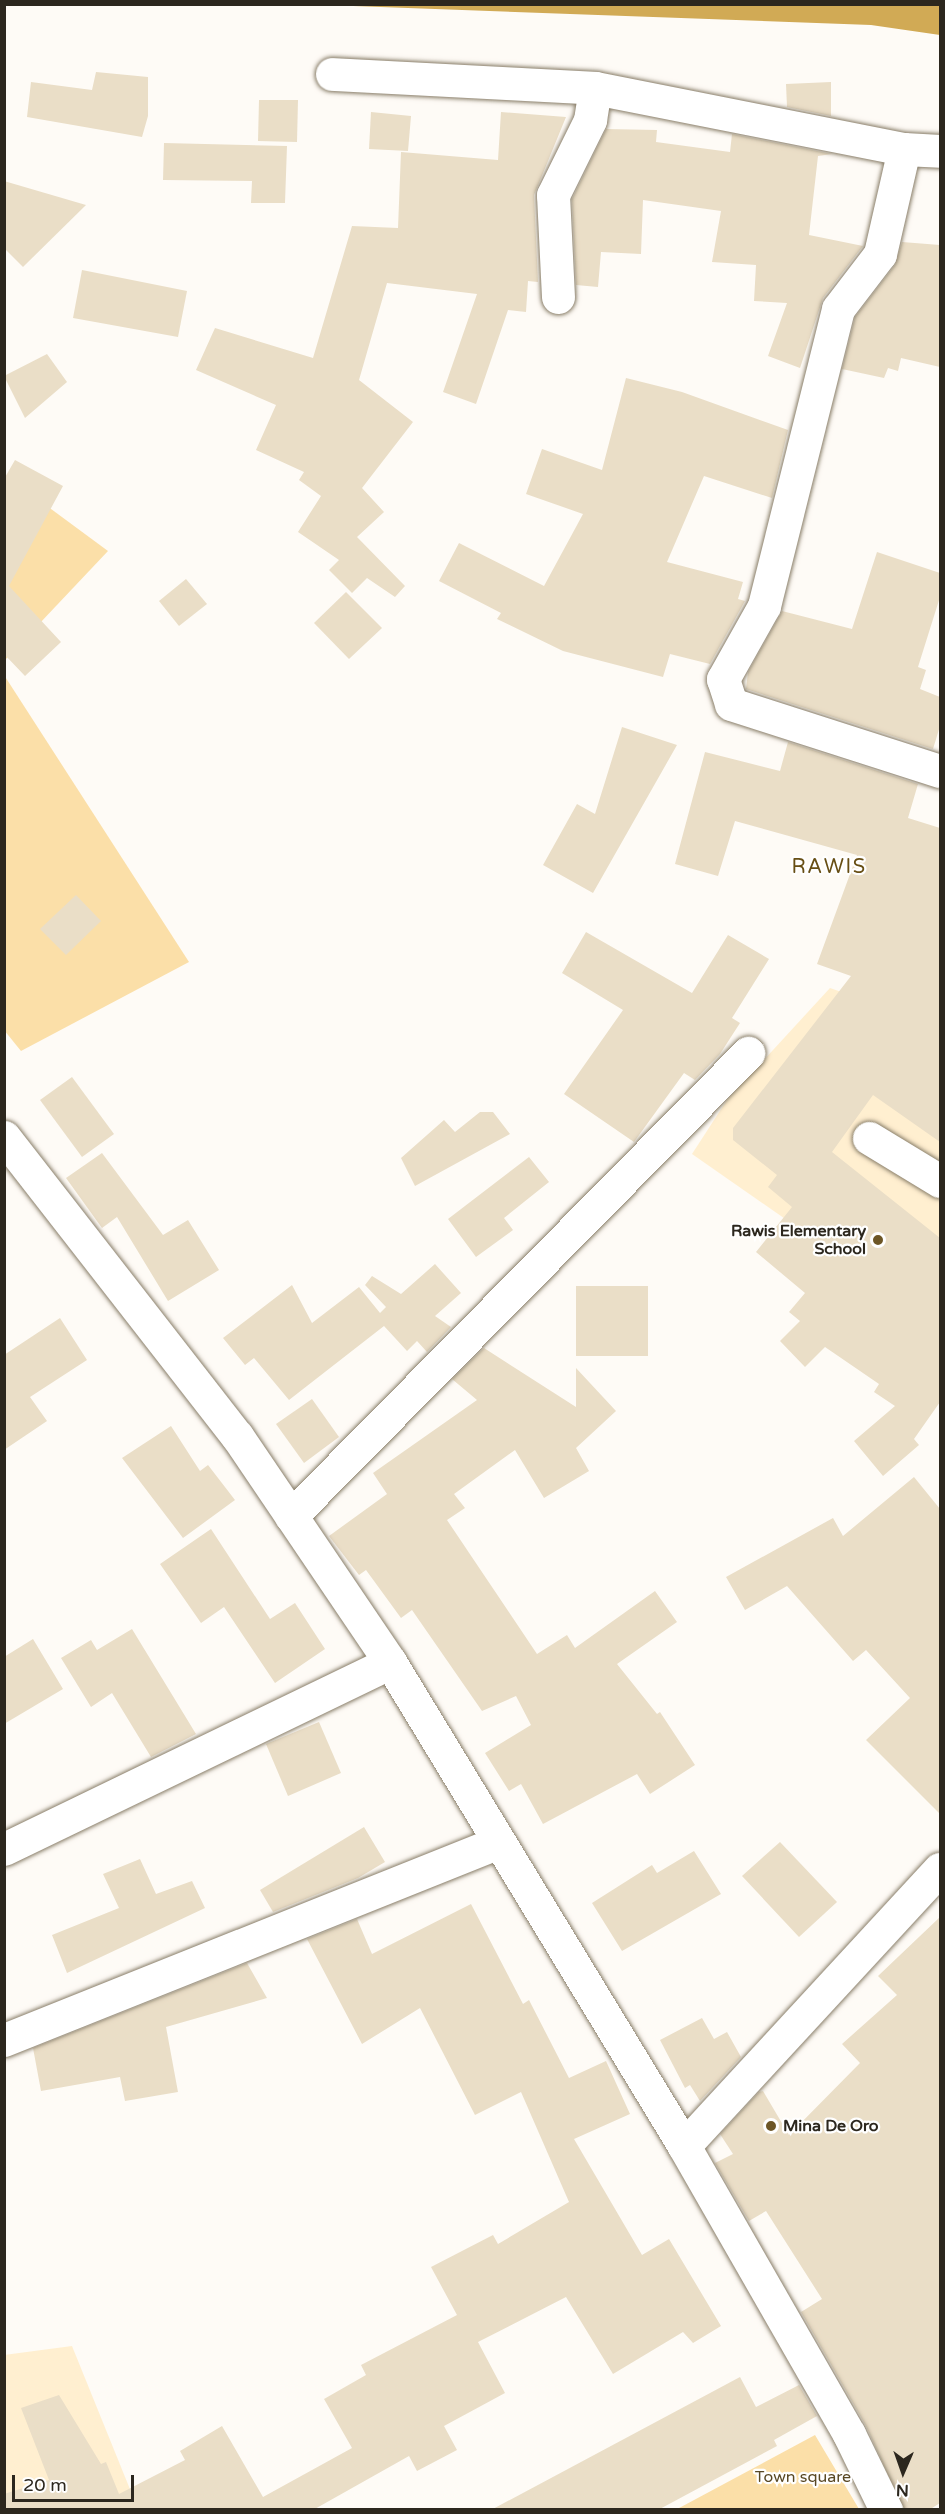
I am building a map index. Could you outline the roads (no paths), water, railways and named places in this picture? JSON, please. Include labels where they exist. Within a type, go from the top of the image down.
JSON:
[{"type":"street","points":[[332,74],[595,88],[904,148],[940,151]]},
{"type":"street","points":[[558,297],[553,195],[590,120],[595,88]]},
{"type":"street","points":[[904,148],[880,254],[838,309],[764,606],[723,679],[730,704],[940,771]]},
{"type":"street","points":[[291,1516],[748,1053]]},
{"type":"street","points":[[4,1137],[237,1436],[395,1671],[684,2146],[849,2434],[886,2510]]},
{"type":"street","points":[[869,1138],[940,1181]]},
{"type":"street","points":[[18,1843],[395,1671]]},
{"type":"street","points":[[4,2040],[499,1842]]},
{"type":"street","points":[[684,2146],[940,1869]]},
{"type":"place","name":"Rawis Elementary School","points":[[878,1240]]},
{"type":"place","name":"Mina De Oro","points":[[771,2126]]},
{"type":"district","name":"RAWIS","points":[[829,867]]},
{"type":"park label","name":"Town square","points":[[803,2477]]}]
